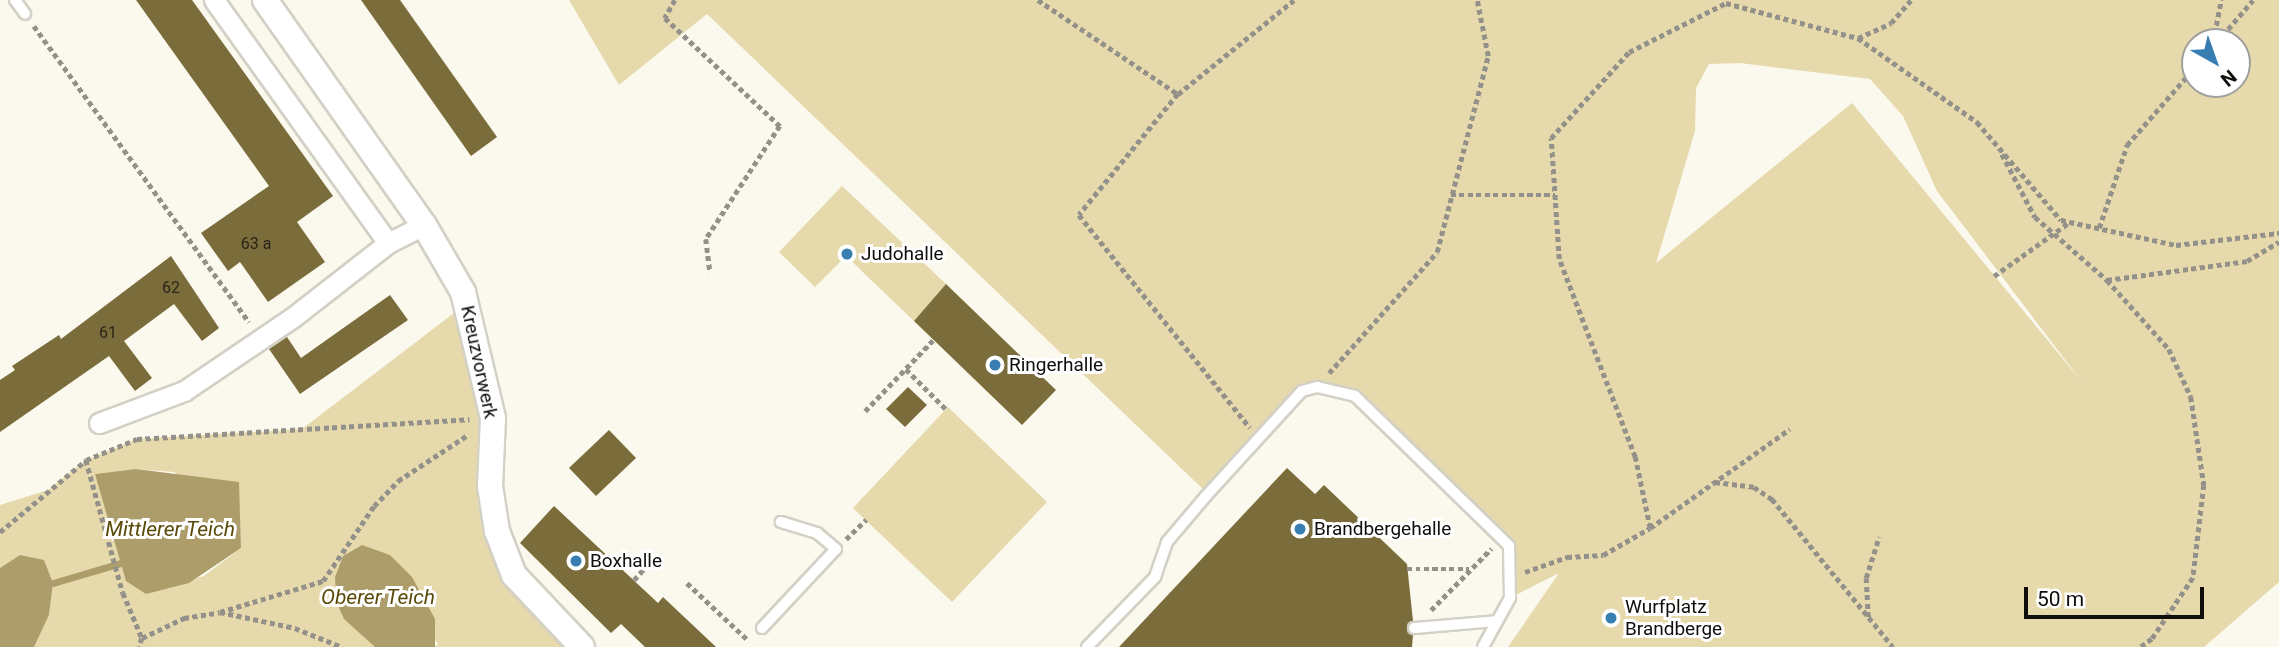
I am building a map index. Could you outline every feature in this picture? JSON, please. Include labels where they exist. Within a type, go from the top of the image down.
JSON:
[{"type":"street","points":[[214,0],[388,243]]},
{"type":"street","name":"Kreuzvorwerk","points":[[265,0],[424,225],[463,292],[493,428],[494,509],[514,575],[582,647]]},
{"type":"street","points":[[99,423],[184,391],[259,337],[292,318],[388,243],[424,225]]},
{"type":"lane","points":[[15,0],[25,14]]},
{"type":"lane","points":[[1087,647],[1155,577],[1167,542],[1302,391],[1317,387],[1355,396],[1509,546],[1513,577],[1510,598],[1483,647]]},
{"type":"lane","points":[[762,628],[836,548],[817,533],[781,522]]},
{"type":"lane","points":[[1414,628],[1497,621]]},
{"type":"path","points":[[675,0],[665,18],[780,125],[706,239],[710,272]]},
{"type":"path","points":[[1038,0],[1178,94]]},
{"type":"path","points":[[1259,440],[1079,215],[1178,94],[1294,0]]},
{"type":"path","points":[[1317,387],[1437,252],[1488,56],[1478,0]]},
{"type":"path","points":[[1858,38],[1891,23],[1911,0]]},
{"type":"path","points":[[2217,28],[2221,0]]},
{"type":"path","points":[[2228,28],[2253,0]]},
{"type":"path","points":[[1650,528],[1635,457],[1559,259],[1550,138],[1629,52],[1726,3],[1858,38],[1977,122],[2061,220],[2176,245],[2279,233]]},
{"type":"path","points":[[25,14],[259,337]]},
{"type":"path","points":[[2099,229],[2127,145],[2181,83]]},
{"type":"path","points":[[1998,147],[2035,217],[2107,279],[2169,349],[2191,397],[2204,485],[2193,578],[2152,639],[2141,647]]},
{"type":"path","points":[[1451,195],[1555,195]]},
{"type":"path","points":[[1994,276],[2070,222]]},
{"type":"path","points":[[2107,279],[2247,261],[2279,242]]},
{"type":"path","points":[[865,411],[933,340]]},
{"type":"path","points":[[906,369],[946,409]]},
{"type":"path","points":[[0,532],[86,460],[137,439],[493,428]]},
{"type":"path","points":[[138,647],[142,638],[184,618],[220,611],[323,581],[374,506],[398,481],[493,428]]},
{"type":"path","points":[[1513,577],[1567,557],[1603,555],[1650,528],[1790,429]]},
{"type":"path","points":[[86,460],[123,593],[142,638]]},
{"type":"path","points":[[1715,482],[1754,487],[1772,499],[1868,620],[1893,647]]},
{"type":"path","points":[[836,548],[866,520]]},
{"type":"path","points":[[1868,620],[1866,578],[1879,537]]},
{"type":"path","points":[[1414,628],[1469,569],[1502,539]]},
{"type":"path","points":[[634,580],[654,556]]},
{"type":"path","points":[[1407,569],[1469,569]]},
{"type":"path","points":[[687,583],[749,641]]},
{"type":"path","points":[[220,611],[295,628],[342,647]]},
{"type":"shaded area","points":[[569,0],[2279,0],[2279,582],[2204,647],[1508,647],[1559,573],[1510,598],[1509,546],[1355,396],[1334,388],[1302,391],[1206,492],[707,14],[619,85]],"holes":[[[1740,63],[1870,79],[1903,116],[1937,191],[2082,382],[1852,103],[1656,263],[1695,131],[1696,88],[1709,64]]]},
{"type":"shaded area","name":"Judohalle","points":[[842,186],[946,284],[914,321],[846,256],[815,287],[779,252]]},
{"type":"shaded area","points":[[462,307],[485,406],[486,531],[573,647],[435,647],[438,643],[343,556],[335,577],[336,601],[375,647],[34,647],[49,615],[53,583],[44,561],[20,555],[0,568],[0,505],[48,490],[86,460],[137,439],[302,429]],"holes":[[[136,469],[174,472],[240,523],[241,548],[204,576],[146,593],[95,474]]]},
{"type":"shaded area","points":[[948,407],[1047,502],[952,602],[853,508]]},
{"type":"water","name":"Mittlerer Teich","points":[[136,469],[239,482],[241,548],[189,583],[146,594],[126,581],[95,474]]},
{"type":"water","name":"Oberer Teich","points":[[362,545],[390,555],[412,577],[435,619],[435,647],[375,647],[344,619],[336,601],[335,577],[343,556]]},
{"type":"water","points":[[20,555],[44,560],[53,583],[49,615],[34,647],[0,647],[0,568]]},
{"type":"building","points":[[136,0],[192,0],[333,196],[297,222],[325,262],[268,302],[240,262],[228,271],[201,233],[269,186]]},
{"type":"building","points":[[361,0],[400,0],[497,137],[471,156]]},
{"type":"building","points":[[171,256],[219,328],[202,341],[174,304],[124,341],[152,378],[135,391],[109,356],[0,432],[0,380],[15,370],[12,366],[59,335],[61,339]]},
{"type":"building","name":"Ringerhalle","points":[[946,284],[1056,390],[1022,425],[914,321]]},
{"type":"building","points":[[390,295],[408,320],[300,394],[269,349],[287,337],[301,358]]},
{"type":"building","points":[[908,387],[927,405],[905,427],[886,409]]},
{"type":"building","points":[[609,430],[636,458],[596,496],[569,468]]},
{"type":"building","name":"Brandbergehalle","points":[[1287,468],[1315,494],[1324,485],[1407,564],[1413,621],[1407,628],[1413,635],[1412,647],[1119,647]]},
{"type":"building","name":"Boxhalle","points":[[554,506],[658,603],[663,597],[716,647],[645,647],[621,624],[611,633],[520,543]]},
{"type":"waterway","points":[[53,583],[121,563]]},
{"type":"place","name":"Judohalle","points":[[847,254]]},
{"type":"place","name":"Ringerhalle","points":[[995,365]]},
{"type":"place","name":"Brandbergehalle","points":[[1300,529]]},
{"type":"place","name":"Boxhalle","points":[[576,561]]},
{"type":"place","name":"Wurfplatz Brandberge","points":[[1611,618]]}]
